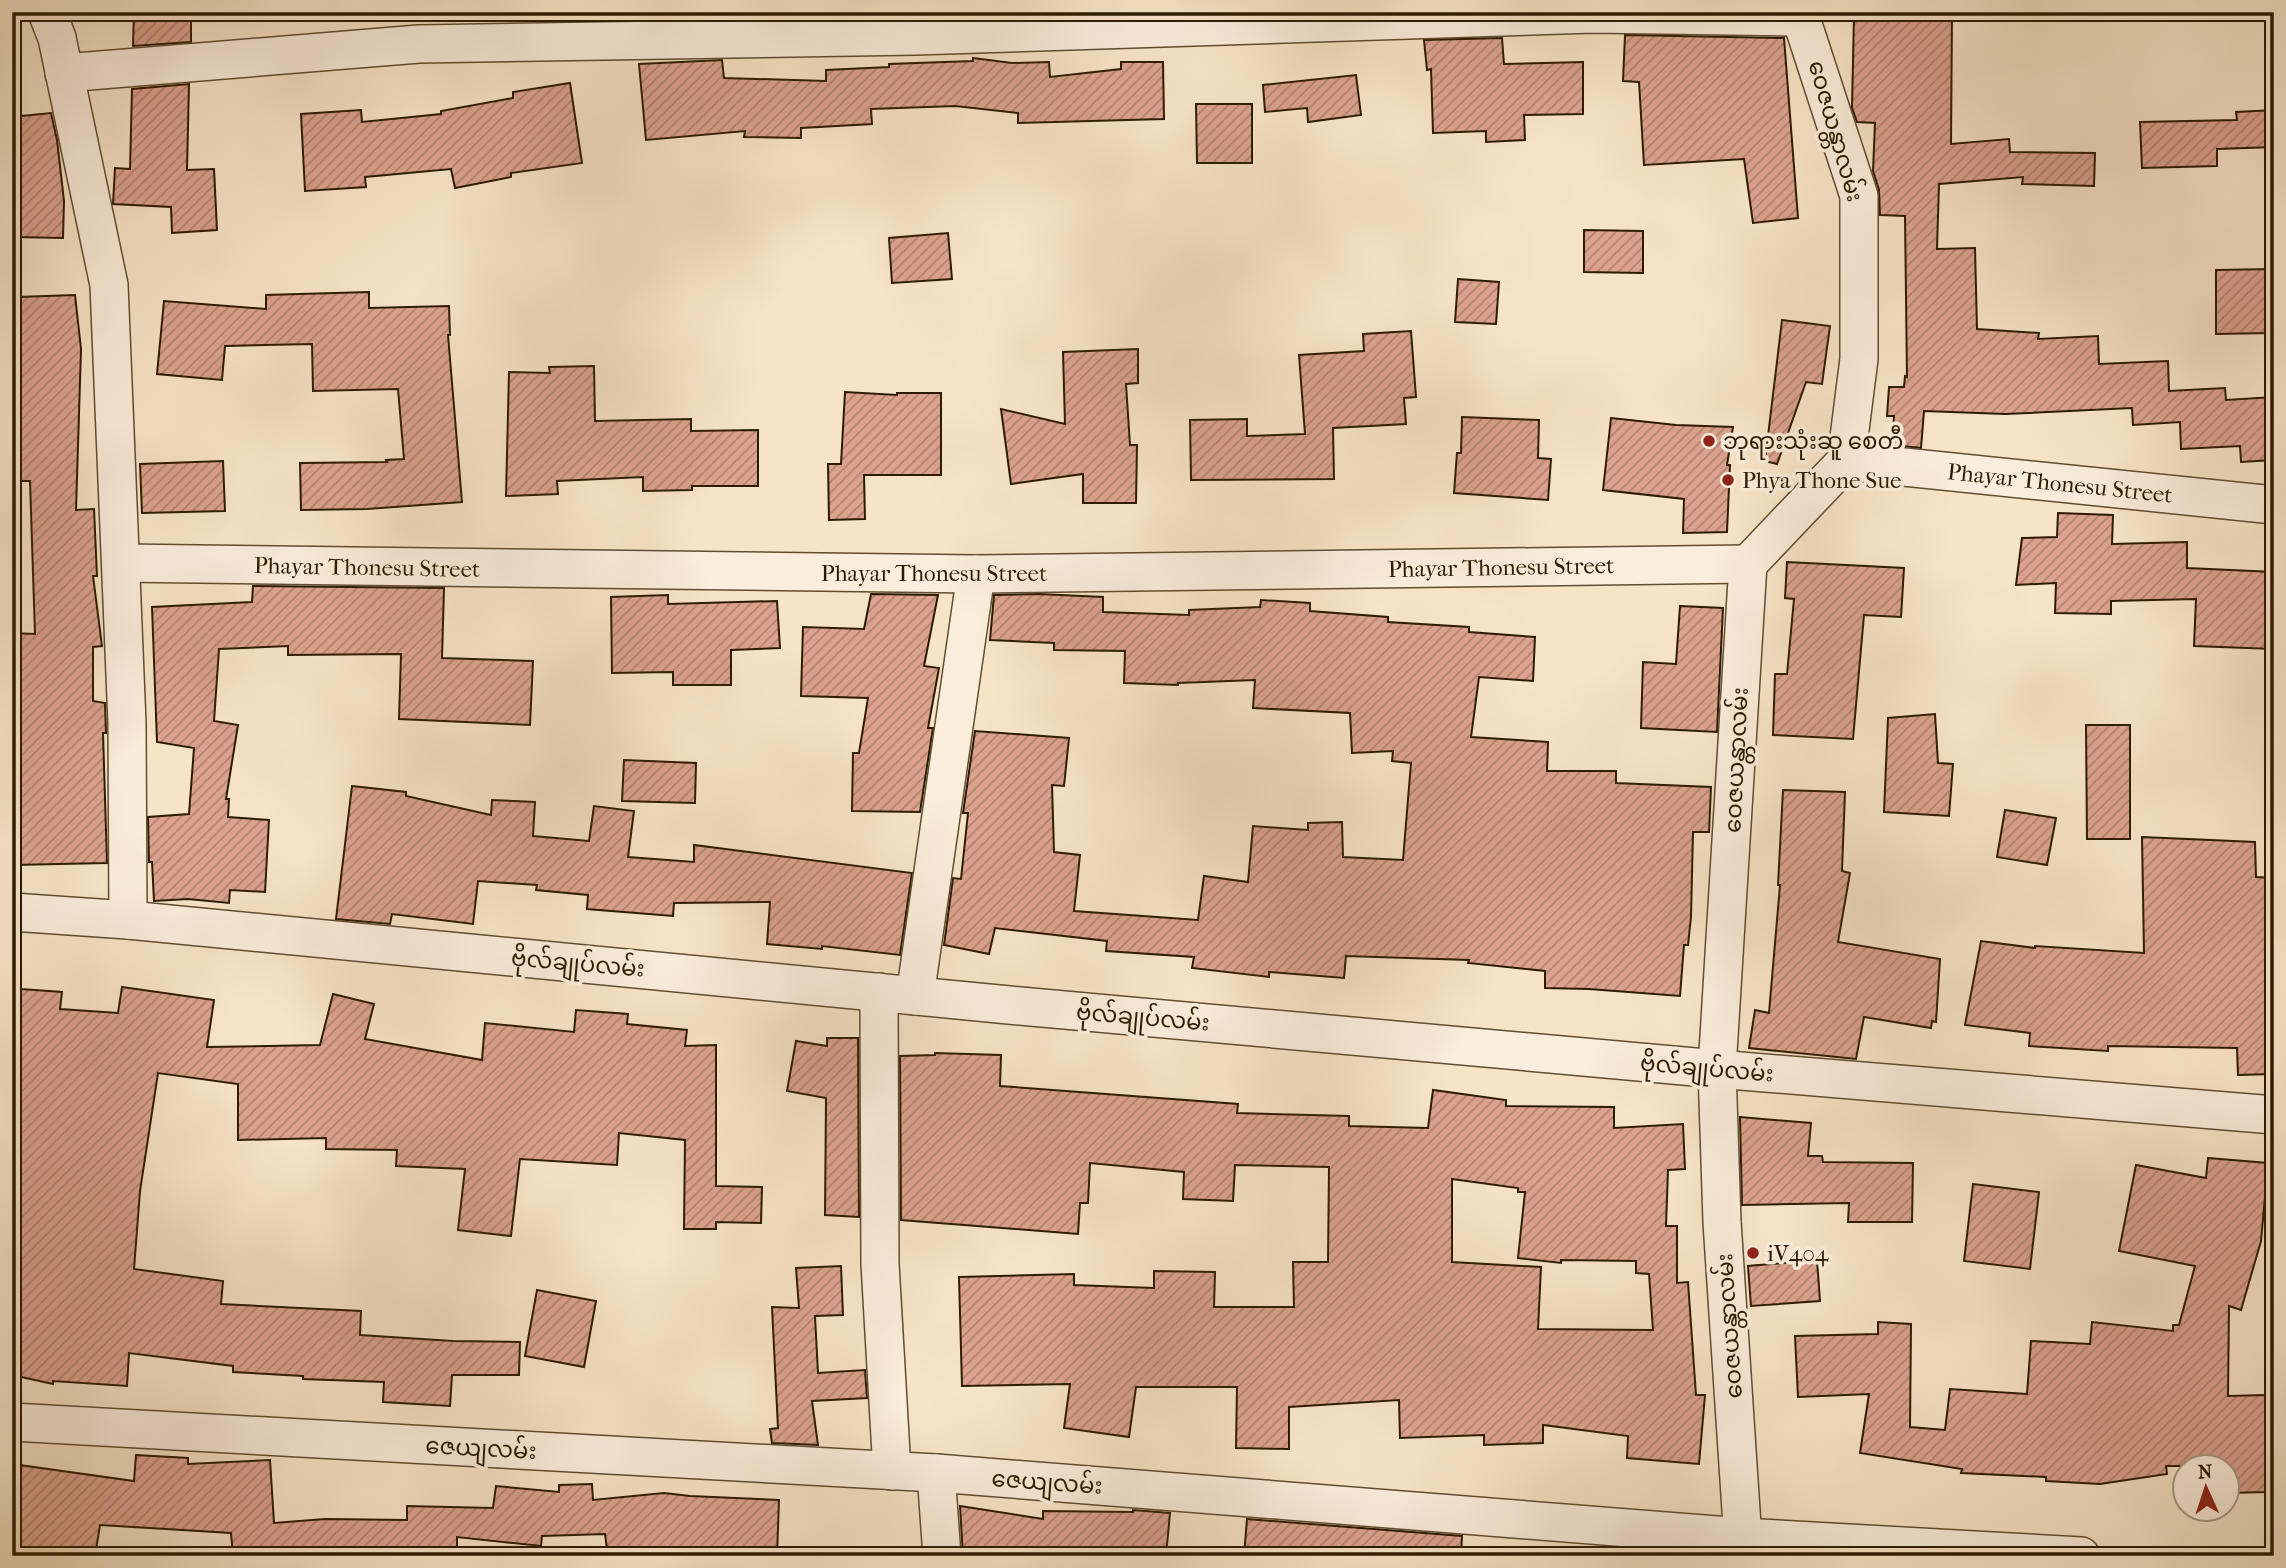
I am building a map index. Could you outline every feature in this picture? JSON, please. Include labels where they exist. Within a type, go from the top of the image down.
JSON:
[{"type":"street","points":[[47,12],[57,38],[109,285],[127,723],[128,920]]},
{"type":"street","points":[[64,73],[419,44],[915,37],[1593,14],[1800,15]]},
{"type":"street","name":"ဝေဇယန္တာလမ်း","points":[[1800,15],[1859,196],[1859,359],[1846,461]]},
{"type":"street","points":[[1748,564],[1846,461]]},
{"type":"street","name":"Phayar Thonesu Street","points":[[1846,461],[2274,505]]},
{"type":"street","name":"Phayar Thonesu Street","points":[[121,563],[976,574],[1748,564]]},
{"type":"street","name":"ဝေဇယန္တာလမ်း","points":[[1743,1546],[1722,1222],[1717,1069],[1748,564]]},
{"type":"street","points":[[915,996],[976,574]]},
{"type":"street","name":"ဗိုလ်ချုပ်လမ်း","points":[[12,912],[128,920],[915,996],[1717,1069],[2274,1115]]},
{"type":"street","points":[[879,992],[880,1264],[892,1471]]},
{"type":"street","name":"ဇေယျလမ်း","points":[[12,1422],[936,1473],[1743,1546],[2081,1556]]},
{"type":"street","points":[[936,1473],[942,1556]]},
{"type":"building","points":[[134,12],[191,12],[191,42],[133,46]]},
{"type":"building","points":[[1952,14],[1951,144],[2009,139],[2010,152],[2095,153],[2094,186],[2022,184],[2023,177],[1939,184],[1937,249],[1975,248],[1977,329],[2039,333],[2038,339],[2098,336],[2099,364],[2168,361],[2169,391],[2225,388],[2226,400],[2274,397],[2274,460],[2241,462],[2240,446],[2181,449],[2180,422],[2133,425],[2132,408],[2005,414],[1924,411],[1921,448],[1892,445],[1894,416],[1887,416],[1889,387],[1904,387],[1905,376],[1907,377],[1905,216],[1880,215],[1879,190],[1873,171],[1875,123],[1857,122],[1852,108],[1854,16]]},
{"type":"building","points":[[1625,35],[1784,38],[1798,218],[1753,223],[1744,159],[1644,165],[1639,82],[1623,81]]},
{"type":"building","points":[[1502,38],[1504,64],[1583,62],[1583,114],[1524,115],[1525,140],[1486,142],[1486,131],[1433,133],[1431,69],[1427,70],[1424,40]]},
{"type":"building","points":[[973,58],[1012,63],[1049,62],[1050,77],[1121,69],[1121,62],[1163,62],[1164,119],[1018,123],[1018,113],[955,106],[871,109],[872,124],[801,128],[801,138],[744,137],[745,131],[646,140],[639,64],[722,60],[724,78],[826,81],[826,70],[889,67],[889,64],[973,61]]},
{"type":"building","points":[[1356,75],[1361,115],[1308,122],[1307,108],[1265,112],[1263,85]]},
{"type":"building","points":[[570,83],[582,163],[511,173],[511,177],[455,188],[451,169],[365,177],[366,187],[305,191],[301,114],[361,110],[362,122],[441,114],[441,111],[513,98],[513,92]]},
{"type":"building","points":[[189,84],[187,170],[214,169],[217,230],[172,233],[171,207],[113,204],[115,168],[130,169],[132,89]]},
{"type":"building","points":[[1196,104],[1252,104],[1252,163],[1197,163]]},
{"type":"building","points":[[2274,110],[2274,147],[2217,149],[2217,166],[2142,168],[2140,122],[2237,120],[2236,112]]},
{"type":"building","points":[[51,113],[64,201],[63,238],[14,237],[12,117]]},
{"type":"building","points":[[1584,230],[1643,231],[1643,273],[1584,272]]},
{"type":"building","points":[[948,233],[952,279],[892,283],[889,238]]},
{"type":"building","points":[[2272,269],[2272,333],[2216,334],[2216,270]]},
{"type":"building","points":[[1458,279],[1499,282],[1496,324],[1455,322]]},
{"type":"building","points":[[369,292],[369,308],[449,306],[448,335],[462,502],[367,509],[301,510],[300,463],[387,462],[386,460],[404,459],[398,389],[313,391],[312,344],[225,346],[222,380],[157,374],[164,301],[266,309],[266,295]]},
{"type":"building","points":[[75,295],[81,349],[76,510],[94,509],[97,576],[93,576],[102,646],[93,647],[93,701],[105,703],[106,733],[103,733],[107,863],[12,865],[12,633],[35,634],[30,481],[15,481],[20,352],[17,297]]},
{"type":"building","points":[[1782,320],[1830,326],[1822,384],[1806,382],[1777,464],[1765,461]]},
{"type":"building","points":[[1411,331],[1416,397],[1404,398],[1406,424],[1333,428],[1334,479],[1191,480],[1190,420],[1247,419],[1247,436],[1305,434],[1299,355],[1364,351],[1363,334]]},
{"type":"building","points":[[1138,349],[1138,383],[1126,384],[1130,445],[1137,445],[1136,503],[1083,503],[1083,474],[1011,484],[1001,409],[1065,424],[1063,352]]},
{"type":"building","points":[[594,366],[595,421],[691,419],[691,431],[758,430],[758,486],[692,486],[692,490],[643,491],[643,477],[557,481],[558,494],[506,496],[509,372],[550,373],[549,367]]},
{"type":"building","points":[[845,392],[897,395],[941,393],[941,475],[864,475],[865,519],[829,520],[828,464],[841,464]]},
{"type":"building","points":[[1462,417],[1539,420],[1538,458],[1551,459],[1548,500],[1454,493],[1457,453],[1461,453]]},
{"type":"building","points":[[1611,418],[1676,425],[1733,427],[1727,465],[1730,465],[1727,532],[1683,533],[1684,499],[1603,490]]},
{"type":"building","points":[[223,461],[225,511],[142,513],[140,464]]},
{"type":"building","points":[[2058,513],[2113,515],[2112,544],[2187,542],[2187,568],[2274,572],[2274,649],[2194,646],[2196,599],[2111,601],[2111,614],[2055,613],[2056,583],[2016,585],[2022,538],[2057,537]]},
{"type":"building","points":[[1787,562],[1904,568],[1901,617],[1864,615],[1853,739],[1773,735],[1775,674],[1787,674],[1794,599],[1785,598]]},
{"type":"building","points":[[253,586],[444,588],[442,658],[533,661],[530,725],[399,719],[401,654],[288,655],[288,646],[219,649],[214,721],[238,725],[226,799],[229,799],[228,817],[269,820],[265,892],[230,890],[229,903],[188,899],[154,901],[152,862],[149,862],[148,817],[189,814],[194,748],[157,742],[152,607],[252,602]]},
{"type":"building","points":[[871,594],[938,595],[924,666],[939,668],[928,728],[933,728],[920,812],[852,811],[853,753],[859,753],[868,698],[801,696],[803,627],[864,629]]},
{"type":"building","points":[[668,595],[668,604],[777,601],[780,648],[731,650],[731,685],[673,685],[673,672],[612,673],[611,597]]},
{"type":"building","points":[[994,595],[1103,597],[1103,612],[1189,615],[1189,610],[1260,607],[1261,600],[1310,603],[1310,611],[1388,617],[1388,622],[1469,627],[1469,632],[1535,637],[1533,681],[1479,677],[1471,737],[1548,742],[1547,771],[1616,771],[1616,783],[1711,787],[1709,832],[1693,832],[1691,917],[1688,945],[1684,945],[1680,996],[1545,988],[1545,971],[1468,963],[1469,960],[1346,956],[1344,978],[1269,972],[1269,977],[1192,968],[1194,957],[1106,951],[1107,941],[995,928],[989,954],[944,945],[953,878],[961,879],[968,813],[963,813],[975,731],[1069,738],[1064,786],[1052,785],[1054,852],[1080,855],[1074,911],[1198,920],[1204,876],[1248,882],[1253,826],[1308,830],[1308,823],[1342,822],[1343,857],[1403,860],[1411,763],[1392,761],[1393,751],[1352,753],[1350,713],[1253,708],[1255,680],[1178,685],[1124,683],[1125,651],[1054,650],[1054,643],[990,640]]},
{"type":"building","points":[[1680,606],[1723,608],[1717,732],[1641,728],[1643,662],[1676,664]]},
{"type":"building","points":[[1935,714],[1938,763],[1953,764],[1949,816],[1884,812],[1888,718]]},
{"type":"building","points":[[2086,725],[2130,725],[2130,839],[2087,839]]},
{"type":"building","points":[[624,760],[696,763],[695,803],[622,801]]},
{"type":"building","points":[[352,786],[406,792],[406,796],[491,815],[492,800],[535,802],[533,836],[589,841],[594,806],[634,811],[628,857],[694,862],[694,845],[912,873],[900,955],[822,946],[822,949],[767,944],[770,902],[674,903],[673,916],[587,909],[588,895],[536,890],[537,885],[478,881],[473,924],[392,914],[390,924],[336,919]]},
{"type":"building","points":[[1783,790],[1845,792],[1842,871],[1850,873],[1838,942],[1940,959],[1936,1022],[1932,1021],[1931,1028],[1864,1017],[1856,1059],[1749,1048],[1755,1010],[1769,1013],[1780,885]]},
{"type":"building","points":[[2005,810],[2056,818],[2047,865],[1997,857]]},
{"type":"building","points":[[2142,837],[2255,842],[2256,877],[2274,878],[2274,1074],[2238,1075],[2237,1048],[2108,1046],[2108,1051],[2029,1046],[2030,1033],[1965,1025],[1981,941],[2035,948],[2144,953]]},
{"type":"building","points":[[122,987],[214,1000],[207,1047],[320,1045],[333,994],[374,1004],[365,1039],[482,1060],[485,1023],[574,1032],[576,1010],[628,1014],[627,1024],[687,1030],[685,1046],[716,1045],[716,1186],[762,1187],[761,1223],[716,1222],[716,1229],[684,1229],[685,1140],[619,1133],[617,1165],[520,1159],[511,1236],[458,1230],[465,1169],[396,1166],[397,1150],[326,1149],[326,1138],[238,1140],[238,1084],[158,1073],[140,1191],[134,1269],[223,1281],[221,1304],[361,1311],[360,1335],[520,1342],[519,1375],[452,1375],[450,1406],[383,1402],[384,1382],[303,1379],[303,1376],[233,1372],[233,1366],[129,1353],[127,1386],[53,1381],[53,1384],[12,1375],[12,1089],[21,989],[62,992],[60,1009],[118,1013]]},
{"type":"building","points":[[827,1038],[858,1038],[859,1217],[825,1215],[826,1098],[787,1091],[796,1041],[827,1046]]},
{"type":"building","points":[[1001,1055],[1000,1086],[1238,1104],[1237,1113],[1349,1116],[1349,1126],[1428,1128],[1433,1090],[1506,1100],[1506,1106],[1614,1107],[1614,1128],[1683,1124],[1685,1169],[1668,1170],[1666,1226],[1677,1226],[1677,1283],[1688,1282],[1696,1395],[1705,1395],[1699,1464],[1627,1458],[1628,1436],[1543,1425],[1543,1443],[1484,1445],[1484,1435],[1400,1438],[1399,1400],[1289,1407],[1289,1449],[1236,1448],[1237,1387],[1136,1387],[1129,1437],[1064,1428],[1070,1384],[962,1386],[959,1277],[1074,1274],[1074,1285],[1154,1288],[1154,1271],[1215,1272],[1214,1307],[1294,1307],[1293,1262],[1328,1262],[1329,1167],[1235,1165],[1233,1201],[1183,1199],[1184,1172],[1090,1163],[1088,1203],[1080,1203],[1078,1234],[901,1220],[900,1056]],"holes":[[[1452,1179],[1518,1188],[1518,1192],[1525,1192],[1518,1258],[1561,1263],[1561,1260],[1636,1261],[1636,1273],[1649,1274],[1653,1330],[1538,1329],[1541,1267],[1452,1262]]]},
{"type":"building","points":[[1740,1117],[1811,1123],[1808,1156],[1822,1156],[1823,1162],[1913,1163],[1912,1222],[1848,1222],[1849,1203],[1742,1205]]},
{"type":"building","points":[[2208,1158],[2268,1163],[2261,1241],[2241,1310],[2229,1306],[2228,1396],[2265,1395],[2268,1492],[2240,1493],[2240,1452],[2170,1452],[2167,1474],[2100,1484],[2046,1481],[2046,1477],[1961,1473],[1962,1469],[1860,1453],[1869,1394],[1798,1397],[1795,1336],[1878,1334],[1878,1322],[1911,1324],[1910,1427],[1945,1430],[1950,1389],[2027,1394],[2031,1341],[2090,1344],[2092,1322],[2173,1331],[2173,1325],[2179,1325],[2195,1266],[2119,1251],[2136,1165],[2206,1178]]},
{"type":"building","points":[[1973,1184],[2039,1192],[2030,1269],[1964,1261]]},
{"type":"building","points":[[1817,1260],[1820,1301],[1751,1306],[1748,1266]]},
{"type":"building","points":[[841,1266],[843,1315],[815,1316],[818,1373],[865,1370],[867,1398],[812,1401],[818,1445],[772,1443],[770,1429],[778,1428],[772,1307],[799,1308],[796,1268]]},
{"type":"building","points":[[537,1290],[596,1301],[584,1367],[525,1356]]},
{"type":"building","points":[[136,1455],[188,1458],[188,1464],[270,1460],[274,1523],[325,1519],[407,1520],[407,1506],[493,1508],[496,1486],[559,1492],[559,1485],[592,1484],[593,1500],[664,1493],[779,1500],[777,1556],[608,1556],[605,1534],[542,1536],[541,1546],[457,1537],[457,1551],[378,1550],[377,1556],[233,1556],[231,1533],[100,1525],[95,1556],[68,1556],[12,1548],[12,1464],[134,1481]]},
{"type":"building","points":[[960,1506],[1043,1519],[1043,1511],[1133,1510],[1170,1513],[1166,1556],[963,1556]]},
{"type":"building","points":[[1247,1519],[1462,1536],[1461,1556],[1244,1556]]},
{"type":"place","name":"ဘုရားသုံးဆူ စေတီ","points":[[1709,441]]},
{"type":"place","name":"Phya Thone Sue","points":[[1728,480]]},
{"type":"place","name":"iV404","points":[[1753,1253]]}]
